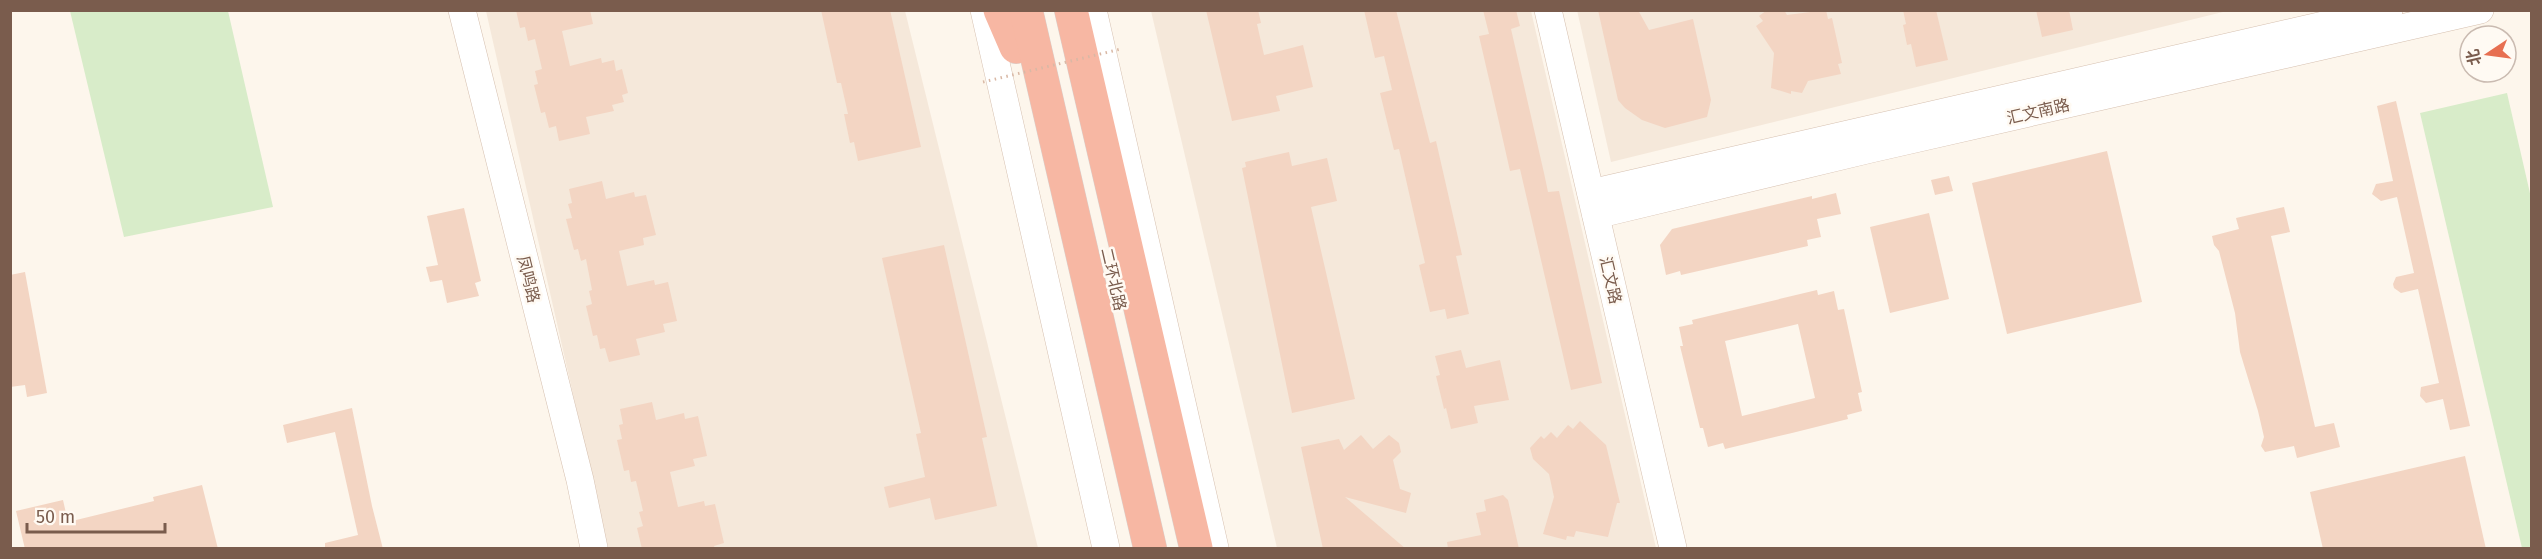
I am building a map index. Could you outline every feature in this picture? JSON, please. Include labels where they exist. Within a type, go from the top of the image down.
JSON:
[{"type":"highway","points":[[1000,10],[1016,47]]},
{"type":"highway","points":[[1008,10],[1131,549]]},
{"type":"highway","name":"二环北路","points":[[1026,10],[1150,549]]},
{"type":"highway","points":[[1073,14],[1196,549]]},
{"type":"highway","name":"二环北路","points":[[1073,14],[1177,548]]},
{"type":"highway","points":[[1170,434],[1177,548]]},
{"type":"street","name":"凤鸣路","points":[[462,10],[580,480],[594,549]]},
{"type":"street","points":[[984,10],[1106,549]]},
{"type":"street","name":"汇文路","points":[[1548,10],[1673,549]]},
{"type":"street","name":"汇文南路","points":[[1593,204],[2389,10]]},
{"type":"street","name":"汇文南路","points":[[1593,204],[1871,149],[2480,10]]},
{"type":"street","points":[[1073,14],[1215,549]]},
{"type":"path","points":[[983,82],[1121,49]]},
{"type":"shaded area","points":[[1577,10],[2227,11],[1611,162]]},
{"type":"shaded area","points":[[486,11],[905,11],[1038,548],[608,548]]},
{"type":"shaded area","points":[[1151,11],[1531,11],[1656,548],[1277,548]]},
{"type":"green space","points":[[70,11],[228,11],[273,207],[124,237]]},
{"type":"green space","points":[[2507,93],[2532,202],[2531,548],[2522,548],[2420,113]]},
{"type":"building","points":[[516,10],[590,10],[593,24],[562,31],[570,66],[601,58],[602,63],[614,60],[616,71],[622,69],[628,93],[622,95],[624,102],[612,105],[614,111],[586,117],[590,134],[559,141],[556,126],[549,128],[545,112],[541,113],[534,85],[538,84],[535,71],[542,69],[535,39],[528,41],[525,27],[520,28]]},
{"type":"building","points":[[821,10],[890,10],[921,147],[858,161],[854,142],[850,143],[844,114],[848,114],[841,83],[837,83]]},
{"type":"building","points":[[1206,10],[1258,10],[1261,23],[1257,24],[1264,55],[1303,45],[1313,87],[1276,96],[1280,111],[1232,121]]},
{"type":"building","points":[[1364,10],[1396,10],[1430,143],[1436,141],[1462,255],[1456,256],[1469,314],[1447,319],[1445,309],[1430,312],[1419,265],[1425,263],[1399,149],[1394,150],[1380,93],[1392,90],[1384,56],[1375,58]]},
{"type":"building","points":[[1483,10],[1516,10],[1520,26],[1511,29],[1548,192],[1559,191],[1602,383],[1571,390],[1520,169],[1510,171],[1479,36],[1489,34]]},
{"type":"building","points":[[1598,10],[1638,10],[1649,30],[1693,19],[1711,100],[1707,117],[1665,128],[1642,120],[1625,108],[1618,100]]},
{"type":"building","points":[[1767,10],[1784,10],[1787,15],[1826,10],[1828,19],[1832,18],[1842,63],[1838,64],[1841,74],[1808,81],[1802,93],[1791,91],[1791,94],[1771,88],[1774,53],[1756,26],[1763,21],[1759,16]]},
{"type":"building","points":[[1903,10],[1936,10],[1948,60],[1916,67],[1911,44],[1907,45]]},
{"type":"building","points":[[2036,10],[2069,10],[2073,30],[2042,37]]},
{"type":"building","points":[[2396,101],[2470,426],[2450,430],[2443,399],[2426,403],[2420,396],[2421,387],[2439,383],[2418,289],[2401,293],[2394,288],[2393,284],[2396,277],[2414,273],[2397,197],[2381,201],[2372,194],[2376,184],[2393,181],[2377,106]]},
{"type":"building","points":[[2107,151],[2142,302],[2007,334],[1972,183]]},
{"type":"building","points":[[1289,152],[1292,166],[1327,158],[1337,201],[1311,207],[1355,399],[1292,413],[1242,168],[1246,167],[1245,162]]},
{"type":"building","points":[[1949,176],[1953,191],[1935,195],[1931,180]]},
{"type":"building","points":[[602,181],[606,199],[634,192],[635,197],[646,195],[656,235],[643,238],[644,245],[619,251],[627,286],[654,280],[655,285],[668,282],[677,321],[663,324],[665,332],[636,339],[640,355],[609,362],[605,348],[600,349],[597,335],[593,336],[586,306],[592,304],[589,291],[592,290],[586,259],[581,261],[578,249],[574,250],[566,219],[572,218],[568,204],[572,203],[569,189]]},
{"type":"building","points":[[1836,193],[1841,214],[1817,219],[1821,237],[1807,240],[1808,246],[1681,275],[1680,271],[1666,275],[1660,245],[1672,229],[1812,196],[1812,199]]},
{"type":"building","points":[[2284,207],[2290,232],[2271,236],[2315,427],[2334,423],[2340,447],[2297,458],[2294,446],[2265,452],[2261,446],[2264,437],[2258,411],[2240,352],[2235,313],[2219,251],[2214,245],[2212,236],[2239,229],[2236,218]]},
{"type":"building","points":[[464,208],[481,281],[475,283],[479,296],[447,303],[442,280],[430,282],[426,267],[438,265],[427,216]]},
{"type":"building","points":[[1929,213],[1949,299],[1890,313],[1870,227]]},
{"type":"building","points":[[944,245],[987,437],[982,438],[997,506],[935,520],[930,498],[889,508],[884,487],[925,477],[916,434],[921,433],[882,258]]},
{"type":"building","points":[[25,272],[47,393],[27,397],[25,385],[10,387],[10,275]]},
{"type":"building","points":[[1817,290],[1818,295],[1834,291],[1838,310],[1844,309],[1862,392],[1858,393],[1862,411],[1847,415],[1848,419],[1725,449],[1723,443],[1708,447],[1703,428],[1700,428],[1680,346],[1683,346],[1679,327],[1693,324],[1692,320]],"holes":[[[1798,324],[1815,398],[1742,416],[1725,341]]]},
{"type":"building","points":[[1461,350],[1466,368],[1500,360],[1509,400],[1474,406],[1478,423],[1451,429],[1436,376],[1440,375],[1435,356]]},
{"type":"building","points":[[652,402],[656,420],[684,413],[685,419],[698,416],[707,456],[693,459],[695,466],[670,472],[678,507],[704,501],[705,506],[715,504],[724,543],[714,546],[715,549],[642,549],[637,528],[643,526],[639,512],[643,511],[636,481],[631,482],[629,470],[624,471],[617,440],[622,439],[619,425],[623,424],[620,409]]},
{"type":"building","points":[[352,408],[383,549],[325,549],[325,543],[358,535],[335,432],[287,443],[283,425]]},
{"type":"building","points":[[1580,421],[1606,445],[1620,503],[1617,503],[1608,537],[1576,531],[1574,537],[1567,536],[1566,540],[1543,534],[1554,497],[1549,474],[1533,459],[1530,448],[1541,436],[1544,439],[1551,432],[1557,438],[1568,425],[1573,429]]},
{"type":"building","points":[[1361,435],[1373,449],[1389,435],[1399,443],[1401,452],[1393,460],[1400,489],[1411,493],[1406,513],[1345,497],[1406,549],[1323,549],[1301,447],[1339,439],[1344,450]]},
{"type":"building","points":[[2465,456],[2486,549],[2323,549],[2310,492]]},
{"type":"building","points":[[202,485],[218,549],[25,549],[16,511],[63,500],[68,522],[154,501],[153,497]]},
{"type":"building","points":[[1503,495],[1508,500],[1519,549],[1448,549],[1447,542],[1481,535],[1476,513],[1486,511],[1484,500]]}]
